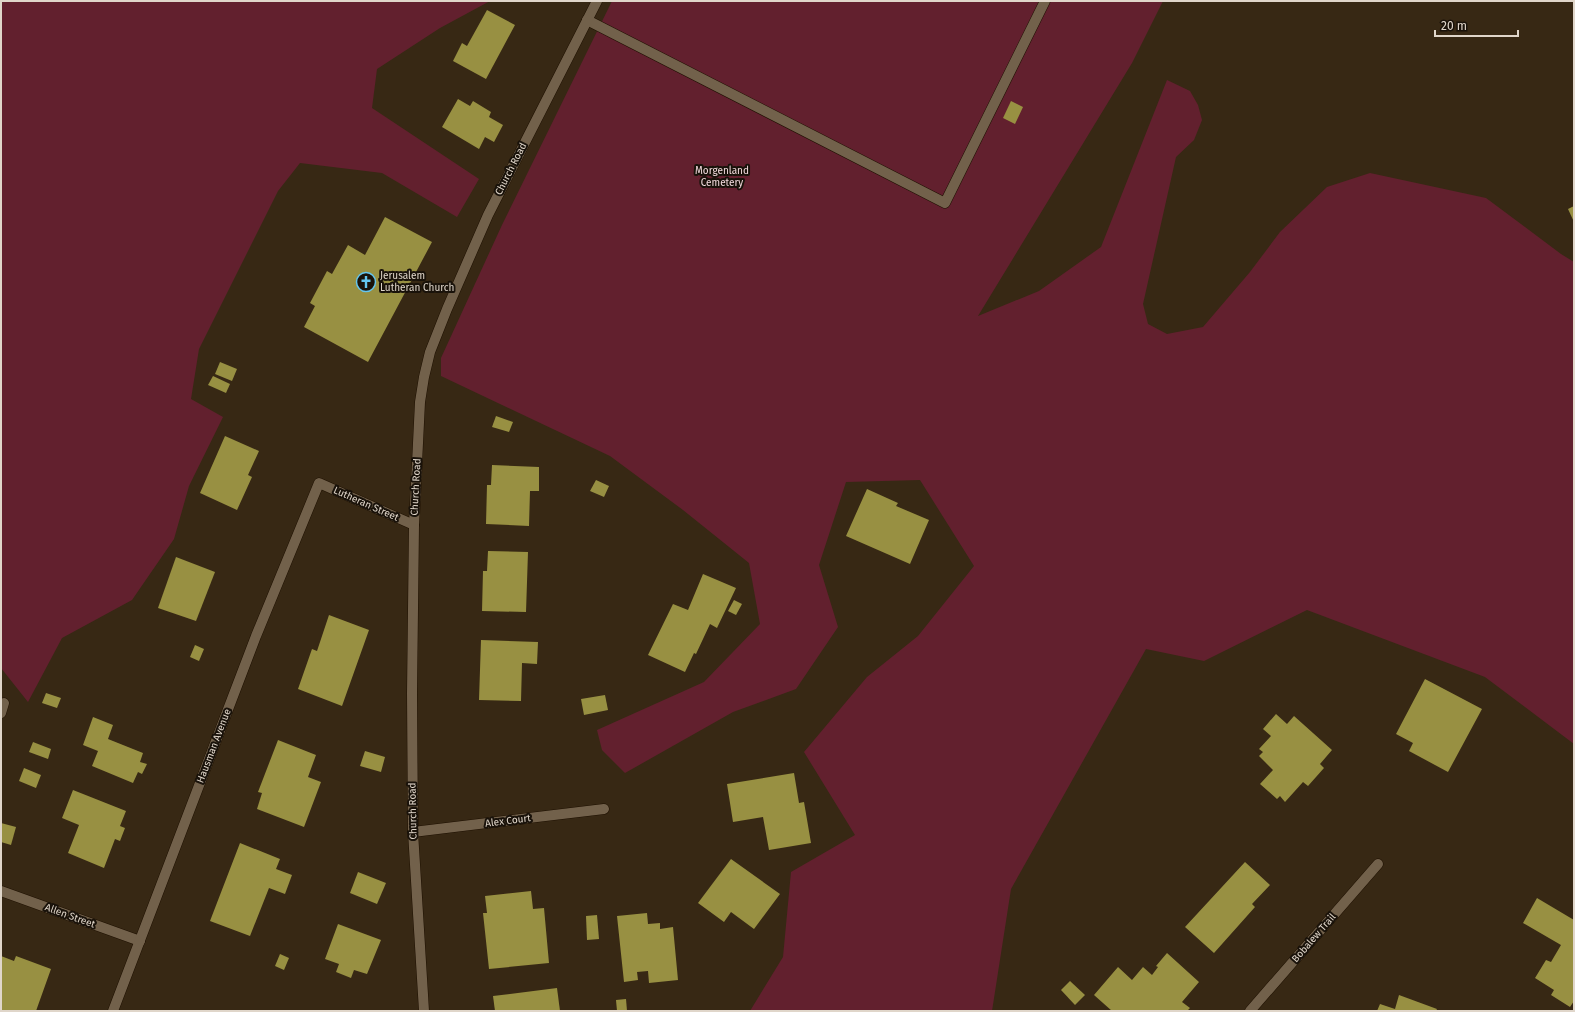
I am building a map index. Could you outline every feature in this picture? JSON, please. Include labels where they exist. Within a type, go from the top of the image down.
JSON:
[{"type":"street","name":"Church Road","points":[[424,1011],[412,832],[412,686],[414,525],[420,402],[424,377],[430,352],[488,215],[596,1]]},
{"type":"street","points":[[587,20],[945,203],[1045,1]]},
{"type":"street","name":"Lutheran Street","points":[[319,483],[414,525]]},
{"type":"street","name":"Hausman Avenue","points":[[113,1011],[256,636],[319,483]]},
{"type":"street","name":"Alex Court","points":[[412,832],[604,809]]},
{"type":"street","name":"Bobalew Trail","points":[[1250,1011],[1378,864]]},
{"type":"street","name":"Allen Street","points":[[1,891],[140,941]]},
{"type":"green space","points":[[1,1],[490,1],[440,28],[377,69],[372,108],[479,179],[457,217],[382,173],[300,163],[278,191],[199,349],[191,399],[223,417],[189,486],[174,539],[132,600],[62,638],[28,702],[1,668]]},
{"type":"green space","name":"Morgenland Cemetery","points":[[612,1],[1163,1],[1132,63],[978,316],[1039,291],[1101,247],[1167,80],[1190,91],[1198,105],[1202,120],[1194,140],[1176,157],[1143,304],[1148,324],[1167,334],[1203,327],[1250,272],[1280,232],[1327,187],[1370,173],[1486,198],[1574,262],[1574,744],[1485,677],[1307,610],[1204,661],[1146,649],[1011,889],[992,1011],[750,1011],[783,957],[791,872],[855,835],[804,752],[867,677],[918,636],[974,566],[920,480],[846,482],[819,565],[838,627],[796,689],[733,712],[625,773],[602,750],[597,730],[704,682],[760,624],[749,563],[683,510],[610,456],[441,376],[441,358],[502,225]]},
{"type":"building","points":[[487,10],[515,25],[486,79],[453,61],[462,43],[467,46]]},
{"type":"building","points":[[458,99],[470,106],[473,101],[491,112],[489,117],[503,125],[494,142],[485,137],[479,149],[442,127]]},
{"type":"building","points":[[1011,101],[1023,107],[1015,124],[1003,118]]},
{"type":"building","points":[[1574,206],[1574,222],[1568,209]]},
{"type":"building","name":"Jerusalem Lutheran Church","points":[[385,217],[432,242],[368,362],[304,327],[315,306],[310,303],[327,271],[332,274],[348,245],[365,255]]},
{"type":"building","points":[[220,362],[237,369],[232,381],[215,374]]},
{"type":"building","points":[[213,376],[230,384],[226,393],[208,385]]},
{"type":"building","points":[[496,416],[513,422],[509,432],[492,427]]},
{"type":"building","points":[[225,436],[259,451],[248,475],[252,477],[237,510],[200,493]]},
{"type":"building","points":[[492,465],[539,467],[539,491],[530,491],[529,526],[486,524],[487,485],[491,485]]},
{"type":"building","points":[[596,480],[609,486],[604,497],[590,491]]},
{"type":"building","points":[[867,489],[898,503],[896,506],[929,520],[910,564],[846,536]]},
{"type":"building","points":[[488,551],[528,552],[526,612],[482,611],[483,571],[487,571]]},
{"type":"building","points":[[176,557],[215,572],[196,621],[158,608]]},
{"type":"building","points":[[703,574],[736,588],[717,628],[710,624],[696,654],[694,653],[685,672],[648,655],[673,604],[688,610]]},
{"type":"building","points":[[734,600],[742,604],[736,615],[728,611]]},
{"type":"building","points":[[329,615],[369,630],[342,706],[298,689],[312,649],[317,651]]},
{"type":"building","points":[[481,640],[538,642],[537,664],[522,663],[521,701],[479,700]]},
{"type":"building","points":[[195,645],[204,649],[199,661],[190,657]]},
{"type":"building","points":[[1425,679],[1482,709],[1448,772],[1409,751],[1413,743],[1396,734]]},
{"type":"building","points":[[46,693],[61,698],[57,708],[42,703]]},
{"type":"building","points":[[605,695],[608,710],[584,715],[581,699]]},
{"type":"building","points":[[1276,714],[1287,724],[1294,716],[1332,750],[1320,764],[1324,768],[1308,786],[1303,782],[1285,802],[1280,796],[1277,799],[1260,784],[1273,770],[1259,756],[1263,752],[1259,749],[1271,736],[1263,729]]},
{"type":"building","points":[[93,717],[113,725],[108,739],[143,753],[140,762],[147,764],[142,774],[138,772],[133,783],[92,766],[98,751],[83,745]]},
{"type":"building","points":[[278,740],[316,755],[308,777],[321,782],[304,827],[257,809],[262,793],[258,792]]},
{"type":"building","points":[[33,742],[51,749],[48,759],[29,752]]},
{"type":"building","points":[[365,751],[385,757],[381,772],[360,766]]},
{"type":"building","points":[[24,768],[41,775],[36,788],[19,781]]},
{"type":"building","points":[[794,773],[799,803],[804,802],[811,843],[769,850],[763,817],[733,822],[727,784]]},
{"type":"building","points":[[73,790],[126,811],[120,826],[125,828],[120,841],[115,839],[104,868],[68,853],[79,825],[62,818]]},
{"type":"building","points":[[1,823],[16,827],[11,845],[1,842]]},
{"type":"building","points":[[240,843],[280,859],[276,869],[292,875],[285,894],[269,888],[250,936],[210,921]]},
{"type":"building","points":[[731,859],[780,894],[754,929],[731,912],[724,922],[698,903]]},
{"type":"building","points":[[1245,862],[1270,885],[1252,904],[1255,907],[1214,953],[1185,927]]},
{"type":"building","points":[[358,872],[386,883],[377,904],[350,893]]},
{"type":"building","points":[[531,891],[533,909],[544,908],[549,963],[489,969],[483,913],[487,913],[485,896]]},
{"type":"building","points":[[1537,898],[1574,920],[1574,1001],[1570,1007],[1551,995],[1554,990],[1535,978],[1546,960],[1551,962],[1561,945],[1523,923]]},
{"type":"building","points":[[647,913],[648,924],[660,923],[660,929],[673,927],[678,980],[649,983],[648,971],[637,972],[638,980],[624,982],[617,916]]},
{"type":"building","points":[[597,915],[599,939],[587,940],[586,916]]},
{"type":"building","points":[[338,924],[381,940],[367,974],[354,970],[351,978],[336,972],[339,964],[325,959]]},
{"type":"building","points":[[1167,953],[1199,982],[1182,1002],[1190,1008],[1187,1011],[1112,1011],[1094,995],[1118,967],[1132,980],[1143,967],[1152,975],[1158,967],[1156,966]]},
{"type":"building","points":[[280,954],[289,958],[284,970],[275,966]]},
{"type":"building","points":[[1,956],[14,961],[16,956],[51,969],[36,1011],[1,1011]]},
{"type":"building","points":[[1070,981],[1085,995],[1075,1005],[1061,990]]},
{"type":"building","points":[[557,988],[560,1011],[495,1011],[493,996]]},
{"type":"building","points":[[1399,995],[1437,1009],[1436,1011],[1377,1011],[1380,1004],[1395,1009]]},
{"type":"building","points":[[626,999],[627,1011],[617,1011],[616,1000]]},
{"type":"place","name":"Jerusalem Lutheran Church","points":[[366,282]]}]
